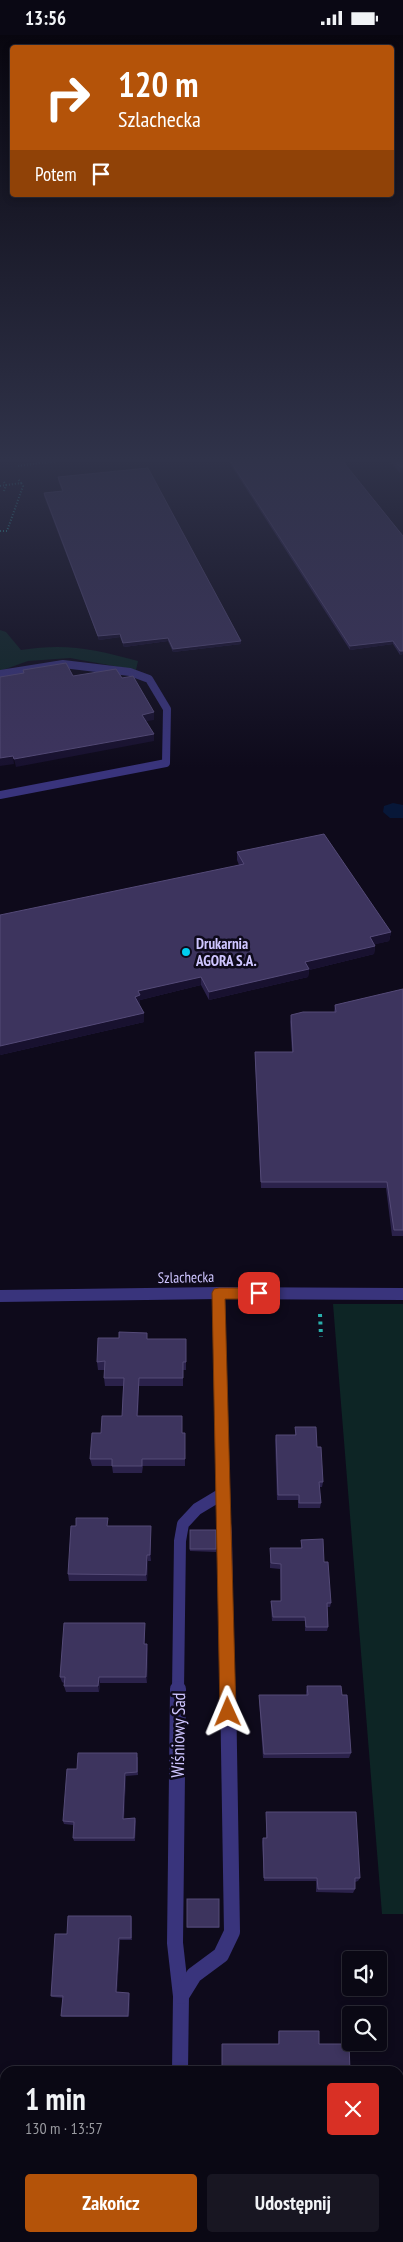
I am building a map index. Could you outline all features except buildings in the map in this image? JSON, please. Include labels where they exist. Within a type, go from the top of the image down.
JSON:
[{"type":"street","name":"Szlachecka","points":[[0,1296],[219,1293],[403,1294]]},
{"type":"lane","points":[[0,674],[55,665],[130,672],[149,679],[167,709],[166,763],[0,795]]},
{"type":"lane","points":[[181,1996],[192,1977],[220,1958],[232,1932],[226,1533],[222,1495],[219,1293]]},
{"type":"lane","name":"Wiśniowy Sad","points":[[180,2066],[181,1996],[175,1943],[180,1541],[183,1524],[197,1509],[222,1495]]},
{"type":"path","points":[[320,1314],[321,1337]]},
{"type":"green space","points":[[0,630],[6,632],[21,650],[66,647],[93,650],[138,661],[136,670],[70,658],[28,661],[0,671]]},
{"type":"green space","points":[[333,1304],[403,1304],[403,1914],[382,1914]]},
{"type":"water","points":[[393,803],[403,805],[403,818],[390,818],[383,812],[384,806]]},
{"type":"place","name":"Drukarnia AGORA S.A.","points":[[186,952]]},
{"type":"route","points":[[228,1712],[226,1533],[222,1495],[219,1293],[259,1293]]}]
